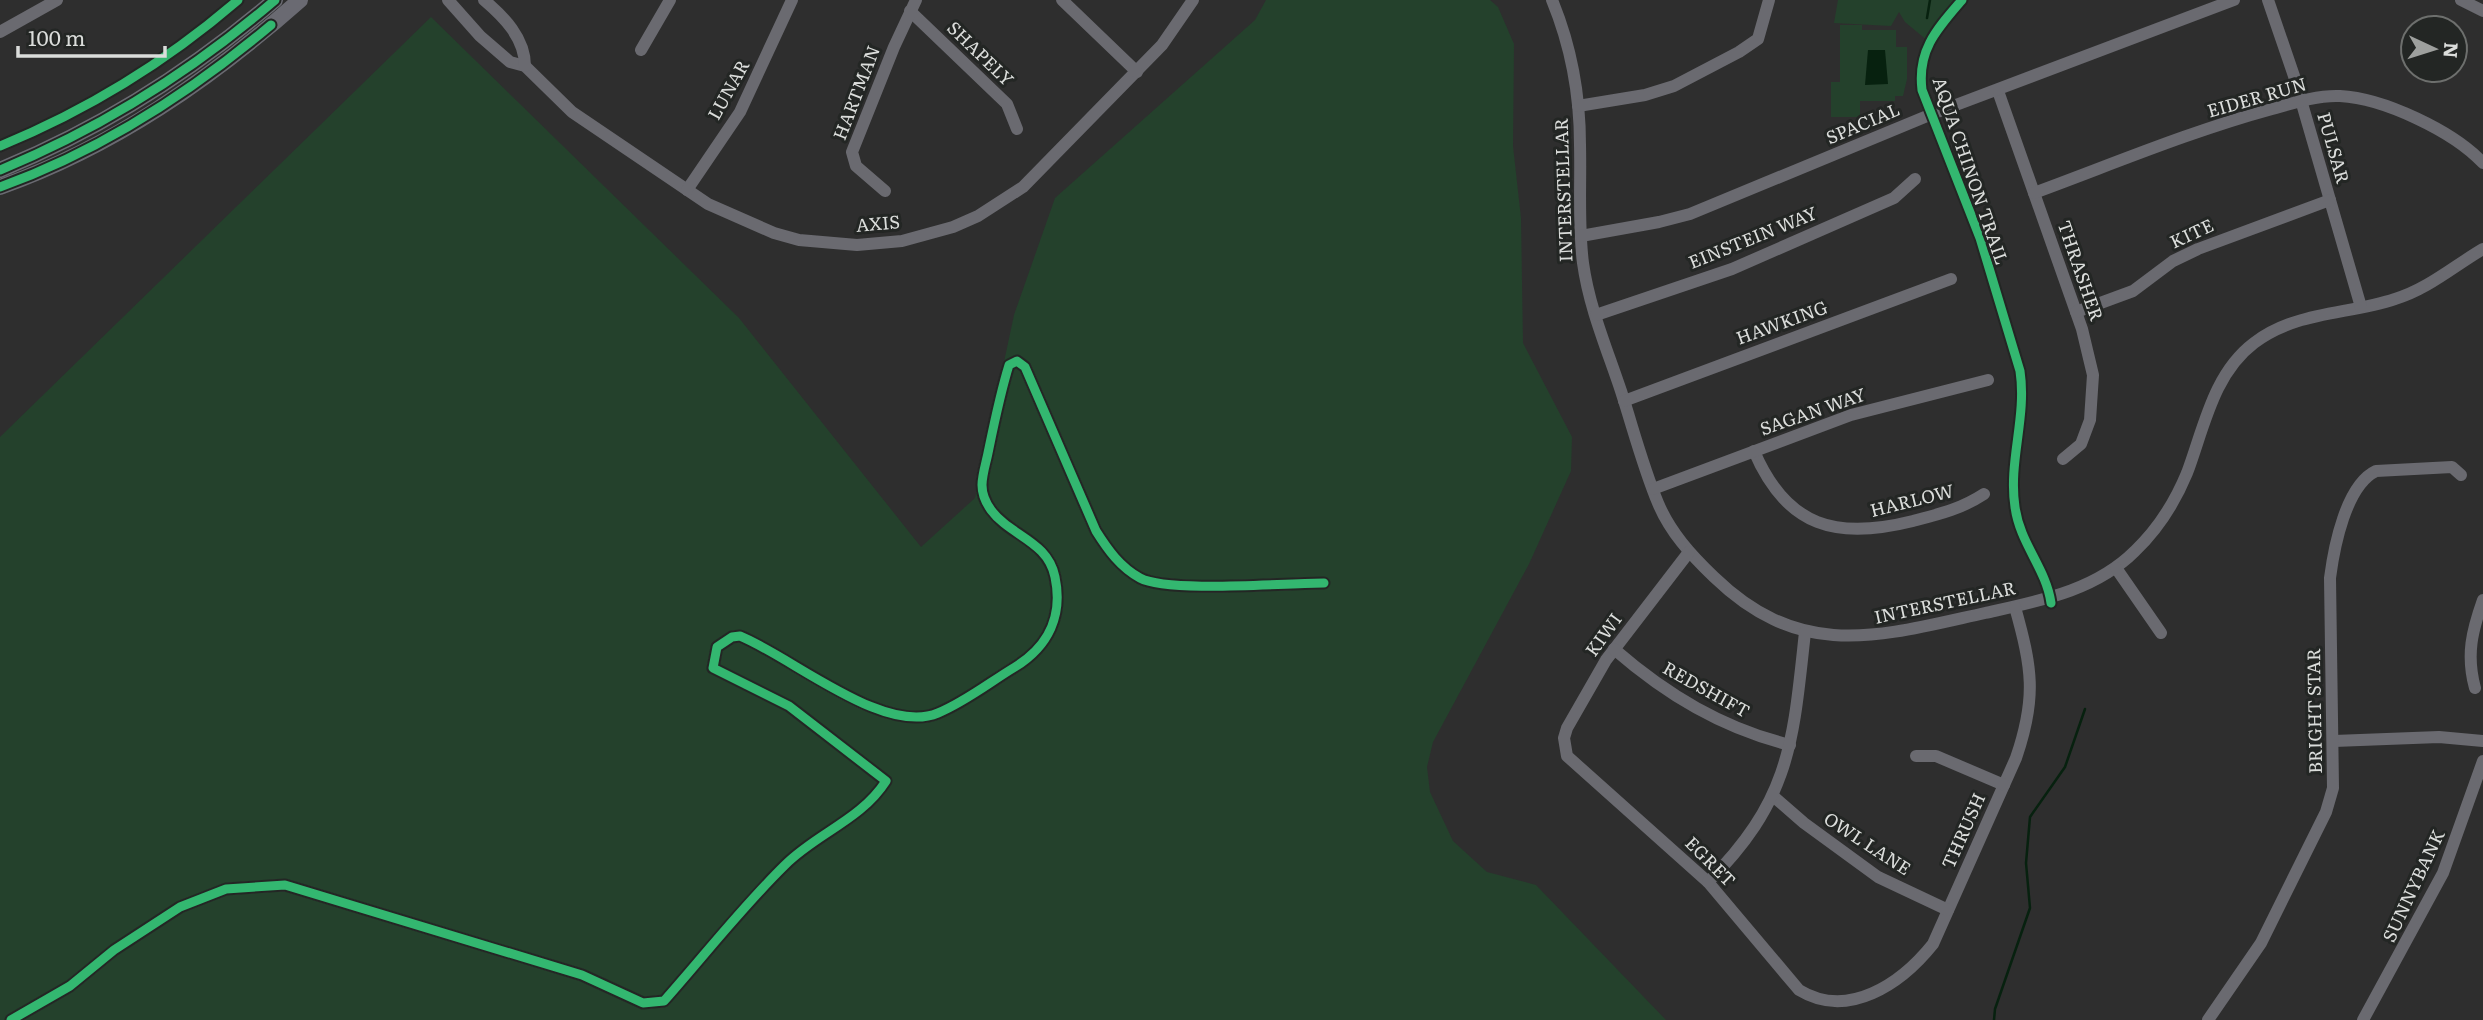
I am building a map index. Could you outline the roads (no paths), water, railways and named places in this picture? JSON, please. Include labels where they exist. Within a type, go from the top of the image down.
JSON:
[{"type":"main road","points":[[0,170],[78,135],[157,90],[202,60],[275,0]]},
{"type":"main road","points":[[0,187],[81,152],[182,94],[245,48],[300,0]]},
{"type":"street","points":[[0,32],[57,0]]},
{"type":"street","name":"AXIS","points":[[448,0],[471,22],[480,36],[510,62],[525,66],[572,112],[687,190],[752,226],[799,240],[877,244],[927,235],[978,216],[1023,187],[1137,72],[1170,35],[1193,0]]},
{"type":"street","points":[[640,50],[663,17],[670,0]]},
{"type":"street","name":"LUNAR","points":[[687,190],[740,112],[792,0]]},
{"type":"street","points":[[1062,0],[1137,72]]},
{"type":"street","name":"INTERSTELLAR","points":[[1552,0],[1568,47],[1578,106],[1581,236],[1589,294],[1653,489],[1670,526],[1689,552],[1723,586],[1751,607],[1805,632],[1840,637],[1875,637],[2015,607],[2060,596],[2088,585],[2116,568],[2143,544],[2173,503],[2210,404],[2238,357],[2255,342],[2299,319],[2392,300],[2417,291],[2483,248]]},
{"type":"street","points":[[1578,106],[1645,95],[1674,86],[1739,52],[1758,39],[1769,0]]},
{"type":"street","name":"SPACIAL","points":[[1581,236],[1690,214],[1932,114],[2234,0]]},
{"type":"street","name":"PULSAR","points":[[2268,0],[2301,101],[2361,307]]},
{"type":"street","points":[[2461,0],[2483,11]]},
{"type":"street","points":[[471,22],[486,2]]},
{"type":"street","name":"AXIS","points":[[486,2],[520,42],[525,53],[525,66]]},
{"type":"street","name":"SHAPELY","points":[[913,5],[1007,104],[1017,129]]},
{"type":"street","name":"HARTMAN","points":[[884,191],[856,166],[852,152],[913,5]]},
{"type":"street","name":"THRASHER","points":[[1998,91],[2076,312],[2093,374],[2094,398],[2090,420],[2081,444],[2063,459]]},
{"type":"street","name":"EIDER RUN","points":[[2034,193],[2225,123],[2301,101],[2337,96],[2366,99],[2439,131],[2483,163]]},
{"type":"street","name":"EINSTEIN WAY","points":[[1596,315],[1732,269],[1894,198],[1915,178]]},
{"type":"street","name":"KITE","points":[[2076,312],[2133,291],[2174,261],[2198,249],[2330,200]]},
{"type":"street","name":"HAWKING","points":[[1624,401],[1951,279]]},
{"type":"street","points":[[11,1020],[70,986],[114,950],[180,907],[226,889],[285,885],[582,975],[643,1003],[664,1001],[786,863],[853,817],[876,796],[886,780],[789,706],[713,668],[717,647],[740,636],[871,708],[897,718],[912,719],[938,713],[1030,658],[1043,645],[1055,622],[1058,599],[1055,574],[1048,558],[1037,545],[991,510],[982,484],[1002,389],[1009,365],[1017,361],[1025,368],[1096,531],[1110,555],[1139,578],[1168,585],[1324,583]]},
{"type":"street","name":"SAGAN WAY","points":[[1653,489],[1851,415],[1988,380]]},
{"type":"street","name":"HARLOW","points":[[1754,451],[1777,494],[1797,511],[1821,523],[1845,530],[1871,530],[1963,508],[1984,494]]},
{"type":"street","name":"BRIGHT STAR","points":[[2208,1020],[2261,943],[2326,812],[2333,789],[2330,578],[2334,550],[2357,486],[2365,476],[2376,471],[2452,467],[2461,475]]},
{"type":"street","name":"KIWI","points":[[1564,747],[1567,728],[1614,649],[1689,552]]},
{"type":"street","points":[[2116,568],[2161,633]]},
{"type":"street","points":[[2475,688],[2469,665],[2471,633],[2483,600]]},
{"type":"street","name":"THRUSH","points":[[1827,1006],[1853,1002],[1894,985],[1914,968],[1933,944],[2004,785],[2026,728],[2031,694],[2029,660],[2015,607]]},
{"type":"street","points":[[1708,881],[1744,843],[1773,796],[1790,745],[1805,632]]},
{"type":"street","name":"REDSHIFT","points":[[1614,649],[1649,679],[1711,717],[1735,728],[1790,745]]},
{"type":"street","points":[[2334,741],[2439,737],[2483,741]]},
{"type":"street","name":"EGRET","points":[[1564,747],[1576,766],[1708,881],[1799,990],[1815,1002],[1827,1006]]},
{"type":"street","points":[[1916,756],[1936,755],[2004,785]]},
{"type":"street","name":"SUNNYBANK","points":[[2363,1020],[2444,873],[2483,761]]},
{"type":"street","name":"OWL LANE","points":[[1773,796],[1804,823],[1878,877],[1948,910]]},
{"type":"waterway","points":[[1927,18],[1930,0]]},
{"type":"waterway","points":[[1994,1020],[1995,1009],[2030,908],[2026,863],[2030,817],[2065,767],[2085,709]]}]
